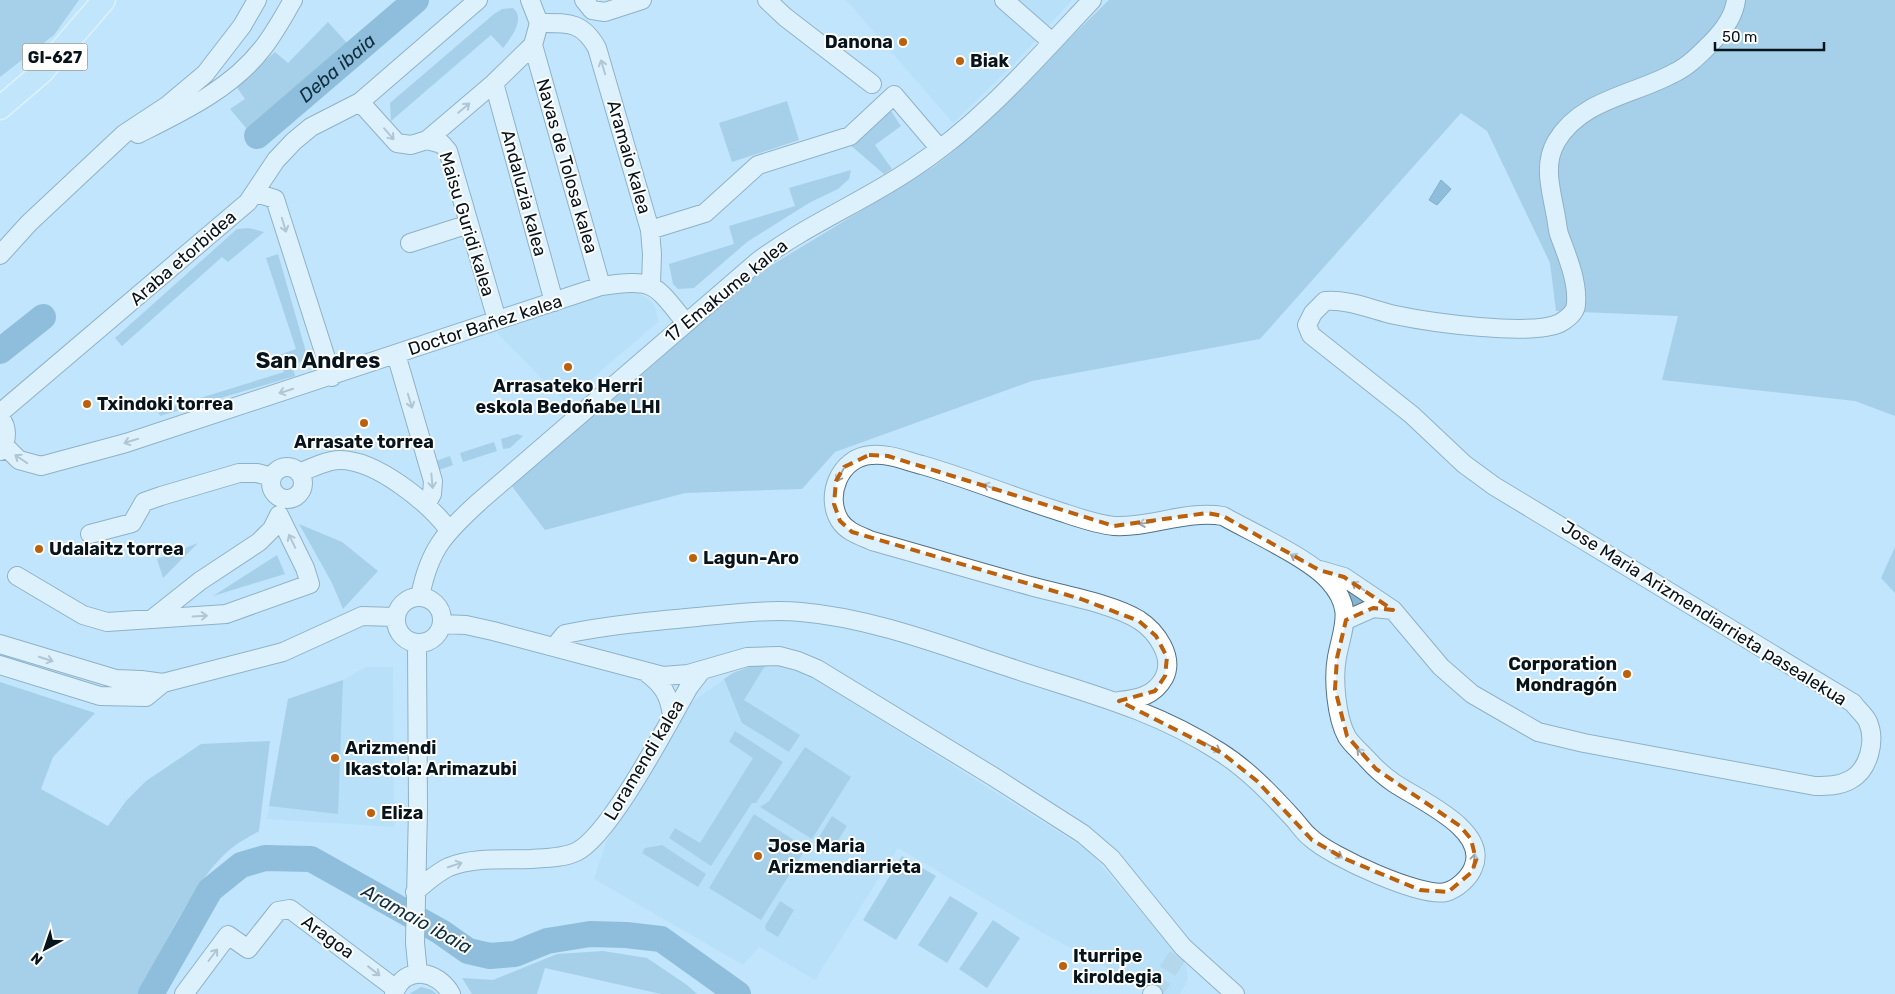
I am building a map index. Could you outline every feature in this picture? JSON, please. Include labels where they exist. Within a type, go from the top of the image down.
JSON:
[{"type":"main road","name":"GI-627","points":[[0,108],[42,72],[104,0]]},
{"type":"street","points":[[0,255],[29,224],[124,134],[168,105],[206,74],[242,26],[257,0]]},
{"type":"street","points":[[124,134],[134,136],[168,121],[224,85],[262,50],[293,0]]},
{"type":"street","name":"Araba etorbidea","points":[[0,413],[248,202],[256,193],[276,160],[294,141],[311,127],[360,102],[478,0]]},
{"type":"street","points":[[360,102],[396,143],[411,145],[427,140],[494,83],[532,45],[539,23],[534,15],[530,0]]},
{"type":"street","points":[[584,0],[592,10],[605,12],[642,0]]},
{"type":"street","points":[[766,0],[784,17],[872,84]]},
{"type":"street","points":[[1004,0],[1050,40]]},
{"type":"street","name":"17 Emakume kalea","points":[[420,597],[431,558],[448,530],[686,323],[785,241],[881,188],[940,149],[992,104],[1038,58],[1050,40],[1092,0]]},
{"type":"street","name":"Jose Maria Arizmendiarrieta pasealekua","points":[[1393,610],[1442,667],[1472,694],[1538,732],[1584,743],[1815,786],[1836,785],[1850,780],[1863,769],[1869,754],[1872,738],[1867,721],[1853,704],[1494,486],[1464,464],[1412,415],[1311,335],[1307,325],[1313,313],[1325,300],[1337,300],[1397,316],[1484,328],[1530,327],[1557,324],[1568,318],[1576,306],[1576,291],[1568,259],[1558,232],[1549,179],[1550,159],[1556,142],[1574,120],[1594,107],[1675,73],[1688,64],[1721,33],[1735,7],[1736,0]]},
{"type":"street","name":"Aramaio kalea","points":[[539,23],[572,24],[589,34],[602,62],[650,230],[652,254],[651,284]]},
{"type":"street","name":"Navas de Tolosa kalea","points":[[532,45],[601,286]]},
{"type":"street","name":"Andaluzia kalea","points":[[494,83],[554,302]]},
{"type":"street","points":[[650,230],[706,213],[758,165],[850,136],[894,95],[940,149]]},
{"type":"street","name":"Maisu Guridi kalea","points":[[427,140],[442,144],[448,151],[497,320]]},
{"type":"street","points":[[256,193],[276,199],[332,376]]},
{"type":"street","points":[[410,242],[469,224]]},
{"type":"street","name":"Doctor Bañez kalea","points":[[2,448],[19,460],[41,466],[126,443],[601,286],[632,282],[651,284]]},
{"type":"street","points":[[651,284],[663,295],[686,323]]},
{"type":"street","points":[[396,354],[431,471],[432,490],[426,505]]},
{"type":"street","points":[[0,417],[6,431],[2,448]]},
{"type":"street","points":[[1119,702],[1143,697],[1155,691],[1165,676],[1167,656],[1156,636],[1139,620],[1082,599],[872,541],[852,532],[840,521],[834,504],[836,480],[844,467],[869,455],[888,456],[982,484],[1089,521],[1114,526],[1207,513],[1222,516],[1319,570],[1344,577],[1393,610]]},
{"type":"street","points":[[299,473],[339,460],[356,462],[373,468],[426,505],[448,530]]},
{"type":"street","points":[[17,576],[82,615],[106,622],[152,619],[226,614],[310,584],[305,568],[280,506],[272,487],[272,477],[275,473],[285,468],[290,468],[299,473],[303,483],[300,493],[280,506],[272,529],[259,542],[200,582],[152,619]]},
{"type":"street","points":[[90,534],[132,523],[144,502],[161,496],[239,473],[257,473],[272,477]]},
{"type":"street","points":[[556,646],[565,634],[618,625],[720,615],[798,611],[847,619],[889,630],[1119,702],[1172,724],[1222,753],[1257,781],[1312,840],[1344,858],[1420,890],[1435,893],[1448,892],[1463,882],[1472,872],[1476,860],[1471,839],[1460,826],[1376,770],[1347,736],[1335,689],[1337,658],[1346,620],[1340,596],[1319,570]]},
{"type":"street","points":[[420,597],[426,598],[437,606],[442,624],[436,636],[424,643],[417,644],[410,642],[398,632],[395,617],[406,600],[420,597]]},
{"type":"street","points":[[1346,620],[1373,608],[1393,610]]},
{"type":"street","points":[[0,644],[88,673],[116,680],[141,680],[163,683],[282,652],[362,616],[395,617]]},
{"type":"street","points":[[442,624],[466,625],[556,646],[663,676],[688,674],[746,657],[763,656],[779,656],[798,660],[818,669],[994,776],[1083,834],[1111,858],[1183,947],[1235,994]]},
{"type":"street","points":[[417,644],[418,809],[415,943],[418,973]]},
{"type":"street","points":[[0,666],[107,697],[146,697],[163,683]]},
{"type":"street","name":"Loramendi kalea","points":[[415,895],[431,878],[447,868],[462,863],[549,858],[577,852],[596,836],[612,817],[672,715],[702,670]]},
{"type":"street","points":[[644,672],[664,689],[669,698],[672,715]]},
{"type":"street","points":[[1155,691],[1172,724]]},
{"type":"street","name":"Aragoa","points":[[184,994],[228,935],[248,949],[278,911],[290,908],[395,992]]},
{"type":"street","points":[[395,992],[406,978],[418,973],[435,976],[442,981],[451,994]]},
{"type":"highlighted area","points":[[869,455],[888,456],[1114,526],[1207,513],[1223,516],[1319,570],[1344,577],[1393,610],[1373,608],[1346,620],[1337,658],[1335,689],[1347,736],[1376,769],[1460,826],[1471,839],[1476,860],[1472,872],[1448,892],[1420,890],[1343,858],[1312,840],[1257,781],[1222,753],[1119,701],[1155,691],[1165,676],[1167,657],[1156,636],[1139,621],[1081,599],[852,532],[840,521],[834,504],[836,481],[844,467],[857,459]]},
{"type":"shaded area","points":[[0,0],[79,0],[54,35],[0,77]]},
{"type":"shaded area","points":[[846,0],[1072,0],[1015,63],[953,123]]},
{"type":"shaded area","points":[[1109,0],[1895,0],[1895,416],[1855,401],[1662,380],[1678,316],[1556,311],[1550,263],[1487,131],[1461,113],[1260,339],[1032,381],[835,452],[802,489],[685,493],[545,530],[511,485],[654,364],[747,280],[935,166],[954,151]]},
{"type":"shaded area","points":[[513,8],[517,12],[518,23],[503,48],[491,35],[391,121],[390,103],[494,14],[502,9]]},
{"type":"shaded area","points":[[328,22],[347,43],[246,128],[230,109],[245,99],[236,86],[275,52],[288,63]]},
{"type":"shaded area","points":[[787,101],[799,140],[732,162],[719,123]]},
{"type":"shaded area","points":[[889,108],[901,126],[875,145],[892,169],[884,174],[849,144]]},
{"type":"shaded area","points":[[851,170],[849,179],[838,189],[809,203],[747,242],[694,288],[678,289],[673,284],[669,264],[734,244],[729,226],[795,206],[789,188]]},
{"type":"shaded area","points":[[1441,180],[1451,189],[1437,205],[1429,200]]},
{"type":"shaded area","points":[[249,228],[264,232],[228,262],[222,257],[122,346],[115,338],[237,229]]},
{"type":"shaded area","points":[[278,254],[308,359],[292,365],[295,376],[160,416],[158,411],[284,372],[279,355],[296,349],[266,258]]},
{"type":"shaded area","name":"Arrasateko Herri eskola Bedoñabe LHI","points":[[634,290],[651,301],[656,309],[658,322],[565,402],[496,332],[609,293]]},
{"type":"shaded area","points":[[517,434],[523,436],[510,448],[503,449],[501,439]]},
{"type":"shaded area","points":[[494,442],[497,451],[463,462],[460,453]]},
{"type":"shaded area","points":[[450,456],[453,465],[439,470],[436,461]]},
{"type":"shaded area","points":[[299,524],[342,542],[378,571],[343,609],[332,583]]},
{"type":"shaded area","points":[[198,543],[163,578],[157,559]]},
{"type":"shaded area","points":[[1895,547],[1895,593],[1881,578]]},
{"type":"shaded area","points":[[277,555],[285,574],[213,596]]},
{"type":"shaded area","points":[[1347,589],[1369,602],[1352,610]]},
{"type":"shaded area","points":[[757,664],[778,665],[802,671],[1089,851],[1186,965],[1188,980],[1180,994],[1156,994],[1041,932],[898,848],[815,980],[759,947],[743,965],[594,879],[607,840],[689,704],[733,673]]},
{"type":"shaded area","points":[[757,664],[765,666],[744,700],[800,735],[789,752],[742,723],[724,679],[733,673]]},
{"type":"shaded area","name":"Arizmendi Ikastola: Arimazubi","points":[[366,667],[393,667],[394,827],[267,819],[288,699],[343,680]]},
{"type":"shaded area","points":[[343,680],[338,814],[269,806],[288,699]]},
{"type":"shaded area","points":[[0,682],[95,713],[53,757],[41,789],[108,826],[126,801],[146,781],[201,744],[270,741],[259,831],[233,847],[206,876],[180,915],[139,994],[0,994]]},
{"type":"shaded area","points":[[735,731],[783,762],[756,803],[752,803],[711,866],[669,838],[675,828],[700,843],[753,758],[729,742]]},
{"type":"shaded area","points":[[805,747],[851,777],[812,839],[760,807],[769,801]]},
{"type":"shaded area","points":[[754,814],[806,848],[761,920],[709,888]]},
{"type":"shaded area","points":[[832,816],[847,826],[831,852],[816,842]]},
{"type":"shaded area","points":[[662,845],[706,874],[698,887],[642,853],[645,848]]},
{"type":"shaded area","points":[[902,856],[936,876],[896,940],[863,920]]},
{"type":"shaded area","points":[[950,896],[978,913],[947,963],[918,945]]},
{"type":"shaded area","points":[[780,901],[794,910],[778,937],[766,930],[765,926]]},
{"type":"shaded area","points":[[993,920],[1020,938],[987,988],[959,969]]},
{"type":"shaded area","points":[[603,951],[647,958],[697,994],[661,994],[545,968],[537,994],[472,994],[462,978],[493,980],[557,954]]},
{"type":"shaded area","points":[[421,987],[432,990],[436,994],[409,994]]},
{"type":"waterway","name":"Deba ibaia","points":[[257,136],[416,0]]},
{"type":"waterway","name":"Deba ibaia","points":[[0,351],[43,317]]},
{"type":"waterway","name":"Aramaio ibaia","points":[[151,994],[210,890],[241,865],[265,858],[311,859],[441,932],[468,951],[490,956],[515,954],[547,941],[590,934],[626,935],[661,939],[738,994]]},
{"type":"tunnel","points":[[1153,994],[1183,947]]},
{"type":"place","name":"Danona","points":[[903,42]]},
{"type":"place","name":"Biak","points":[[960,61]]},
{"type":"place","name":"Arrasateko Herri eskola Bedoñabe LHI","points":[[568,367]]},
{"type":"place","name":"Txindoki torrea","points":[[87,404]]},
{"type":"place","name":"Arrasate torrea","points":[[364,423]]},
{"type":"place","name":"Udalaitz torrea","points":[[39,549]]},
{"type":"place","name":"Lagun-Aro","points":[[693,558]]},
{"type":"place","name":"Corporation Mondragón","points":[[1627,674]]},
{"type":"place","name":"Arizmendi Ikastola: Arimazubi","points":[[335,758]]},
{"type":"place","name":"Eliza","points":[[371,813]]},
{"type":"place","name":"Jose Maria Arizmendiarrieta","points":[[758,856]]},
{"type":"place","name":"Iturripe kiroldegia","points":[[1063,966]]},
{"type":"district","name":"San Andres","points":[[318,360]]}]
